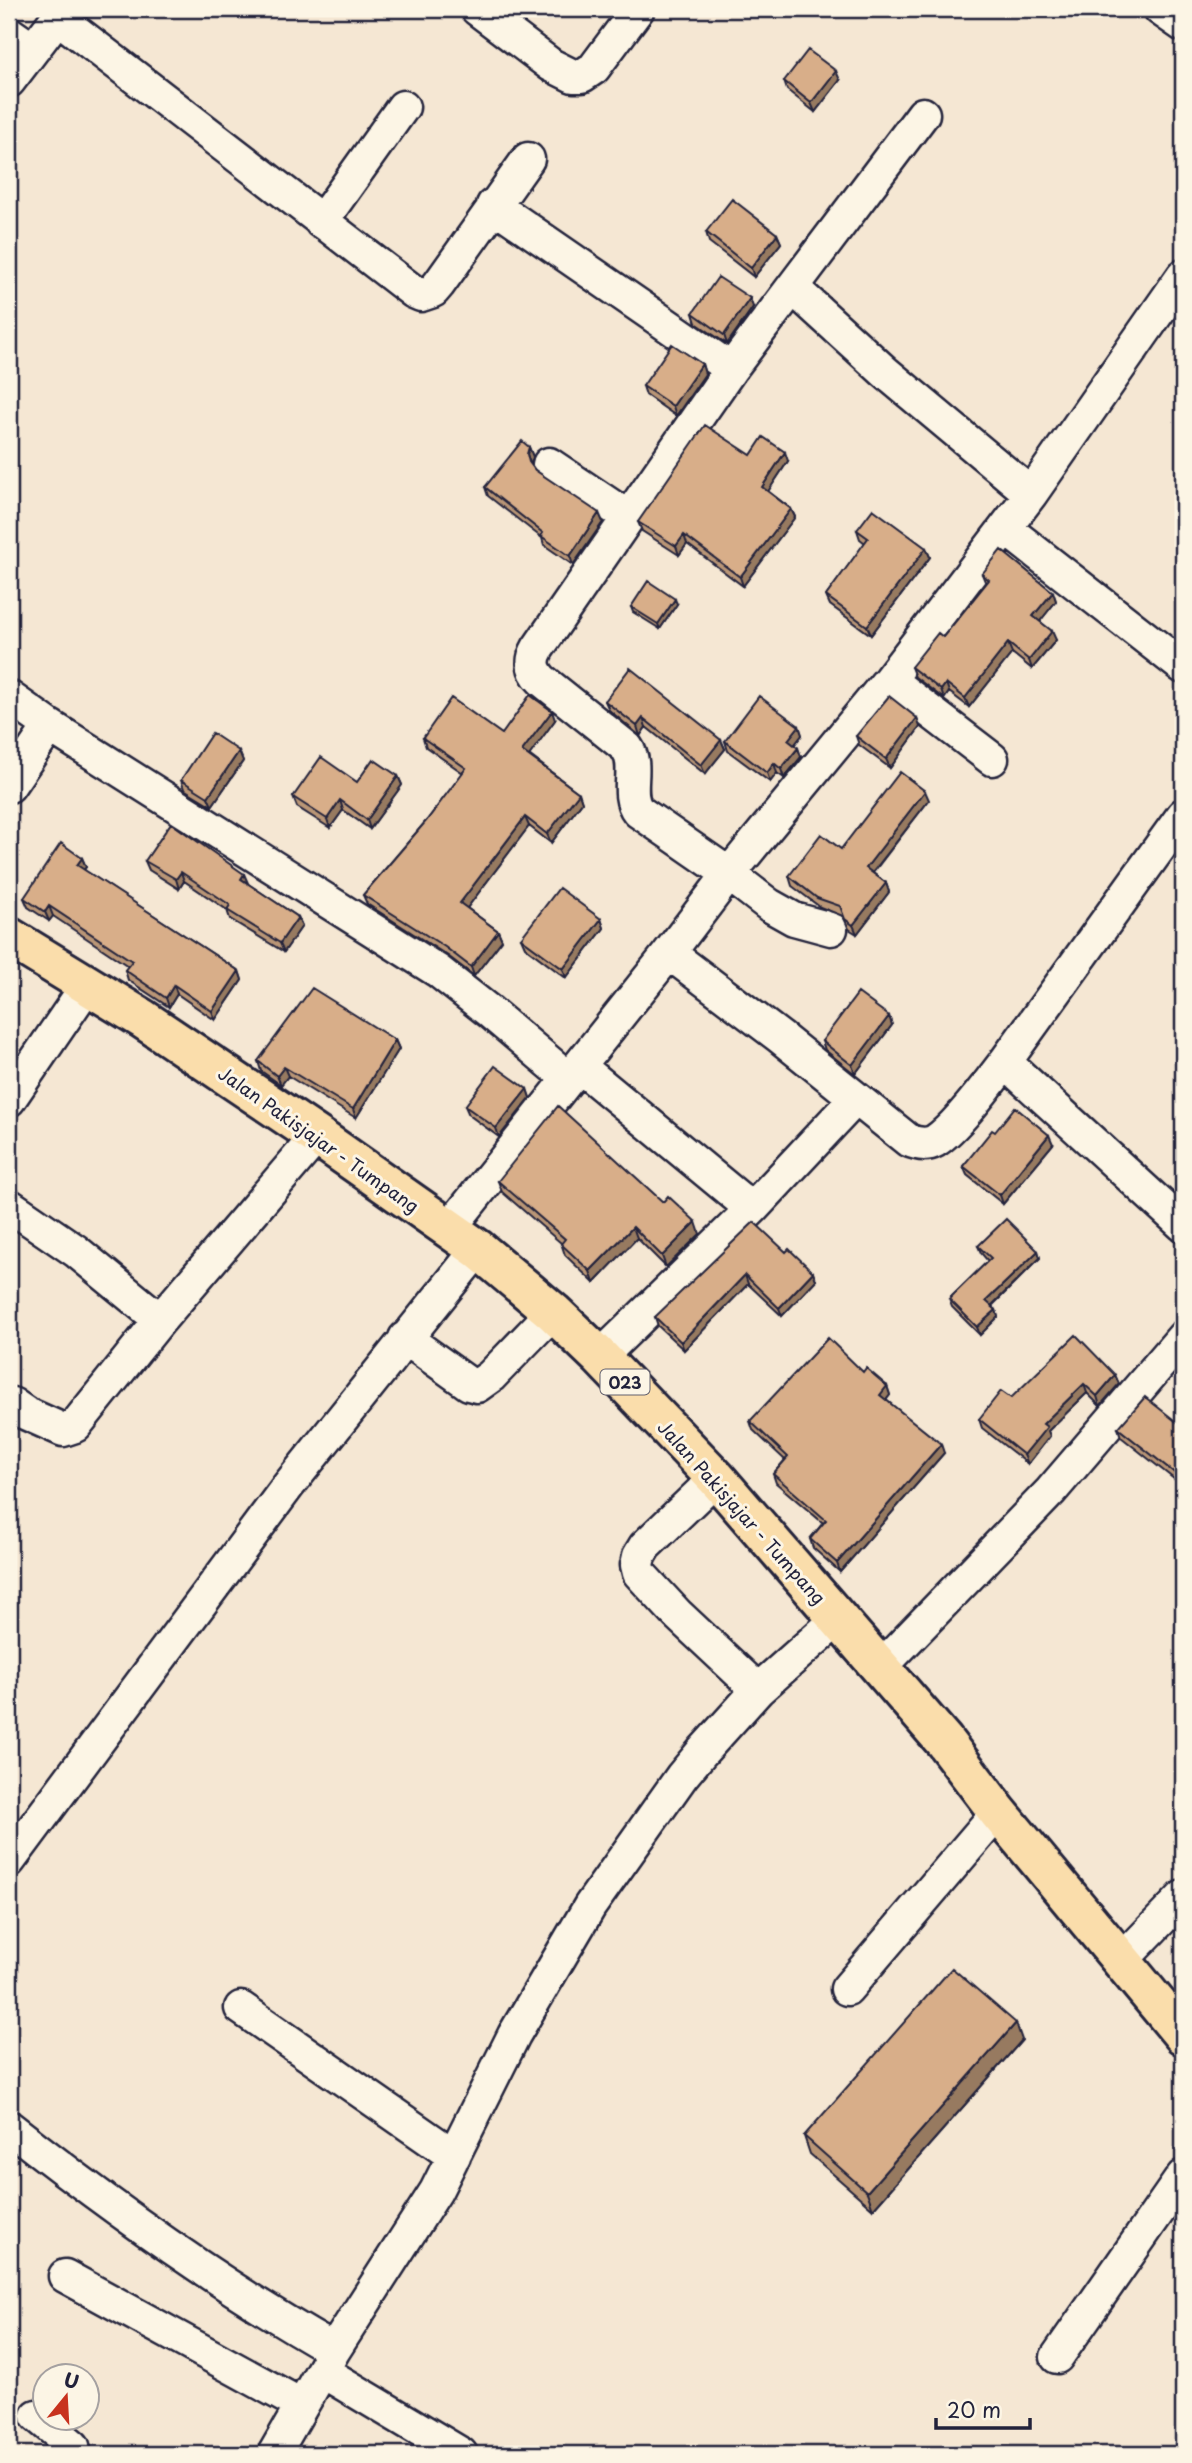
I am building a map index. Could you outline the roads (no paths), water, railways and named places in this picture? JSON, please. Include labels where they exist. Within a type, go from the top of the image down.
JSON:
[{"type":"main road","name":"Jalan Pakisjajar - Tumpang","points":[[9,937],[88,985],[317,1136],[463,1239],[553,1312],[716,1478],[944,1741],[998,1812],[1183,2035]]},
{"type":"street","points":[[480,10],[551,65],[573,76],[582,76],[594,68],[638,9]]},
{"type":"street","points":[[1160,9],[1183,25]]},
{"type":"street","points":[[9,81],[20,41],[60,13],[321,222],[414,292],[426,295],[439,284],[528,159]]},
{"type":"street","points":[[321,222],[403,107]]},
{"type":"street","points":[[831,929],[781,913],[638,811],[633,804],[632,762],[627,748],[535,673],[533,662],[538,648],[731,369],[923,114]]},
{"type":"street","points":[[493,205],[731,369]]},
{"type":"street","points":[[12,1849],[280,1497],[405,1338],[463,1239],[574,1072],[729,874],[889,680],[1006,528],[1183,276]]},
{"type":"street","points":[[793,288],[885,372],[1031,494]]},
{"type":"street","points":[[549,464],[628,517]]},
{"type":"street","points":[[1006,528],[1183,667]]},
{"type":"street","points":[[889,680],[992,759]]},
{"type":"street","points":[[9,697],[50,726],[438,971],[752,1209]]},
{"type":"street","points":[[9,786],[50,726]]},
{"type":"street","points":[[669,953],[780,1037],[908,1140],[925,1144],[945,1132],[974,1102],[1183,815]]},
{"type":"street","points":[[9,1100],[88,985]]},
{"type":"street","points":[[1005,1062],[1183,1225]]},
{"type":"street","points":[[600,1357],[752,1209],[856,1098]]},
{"type":"street","points":[[10,1402],[25,1413],[63,1430],[75,1426],[160,1320],[317,1136]]},
{"type":"street","points":[[9,1205],[76,1251],[160,1320]]},
{"type":"street","points":[[405,1338],[477,1387],[491,1377],[553,1312]]},
{"type":"street","points":[[880,1668],[1051,1491],[1183,1337]]},
{"type":"street","points":[[716,1478],[645,1546],[637,1565],[639,1573],[677,1614],[758,1690]]},
{"type":"street","points":[[274,2454],[328,2360],[429,2203],[514,2035],[590,1906],[682,1776],[758,1690],[838,1619]]},
{"type":"street","points":[[847,1989],[998,1812]]},
{"type":"street","points":[[1122,1960],[1183,1897]]},
{"type":"street","points":[[241,2008],[454,2156]]},
{"type":"street","points":[[9,2127],[53,2162],[211,2276],[266,2311],[328,2360],[461,2454]]},
{"type":"street","points":[[1057,2357],[1183,2176]]},
{"type":"street","points":[[65,2276],[301,2405]]},
{"type":"street","points":[[56,2432],[73,2446],[75,2454]]}]
